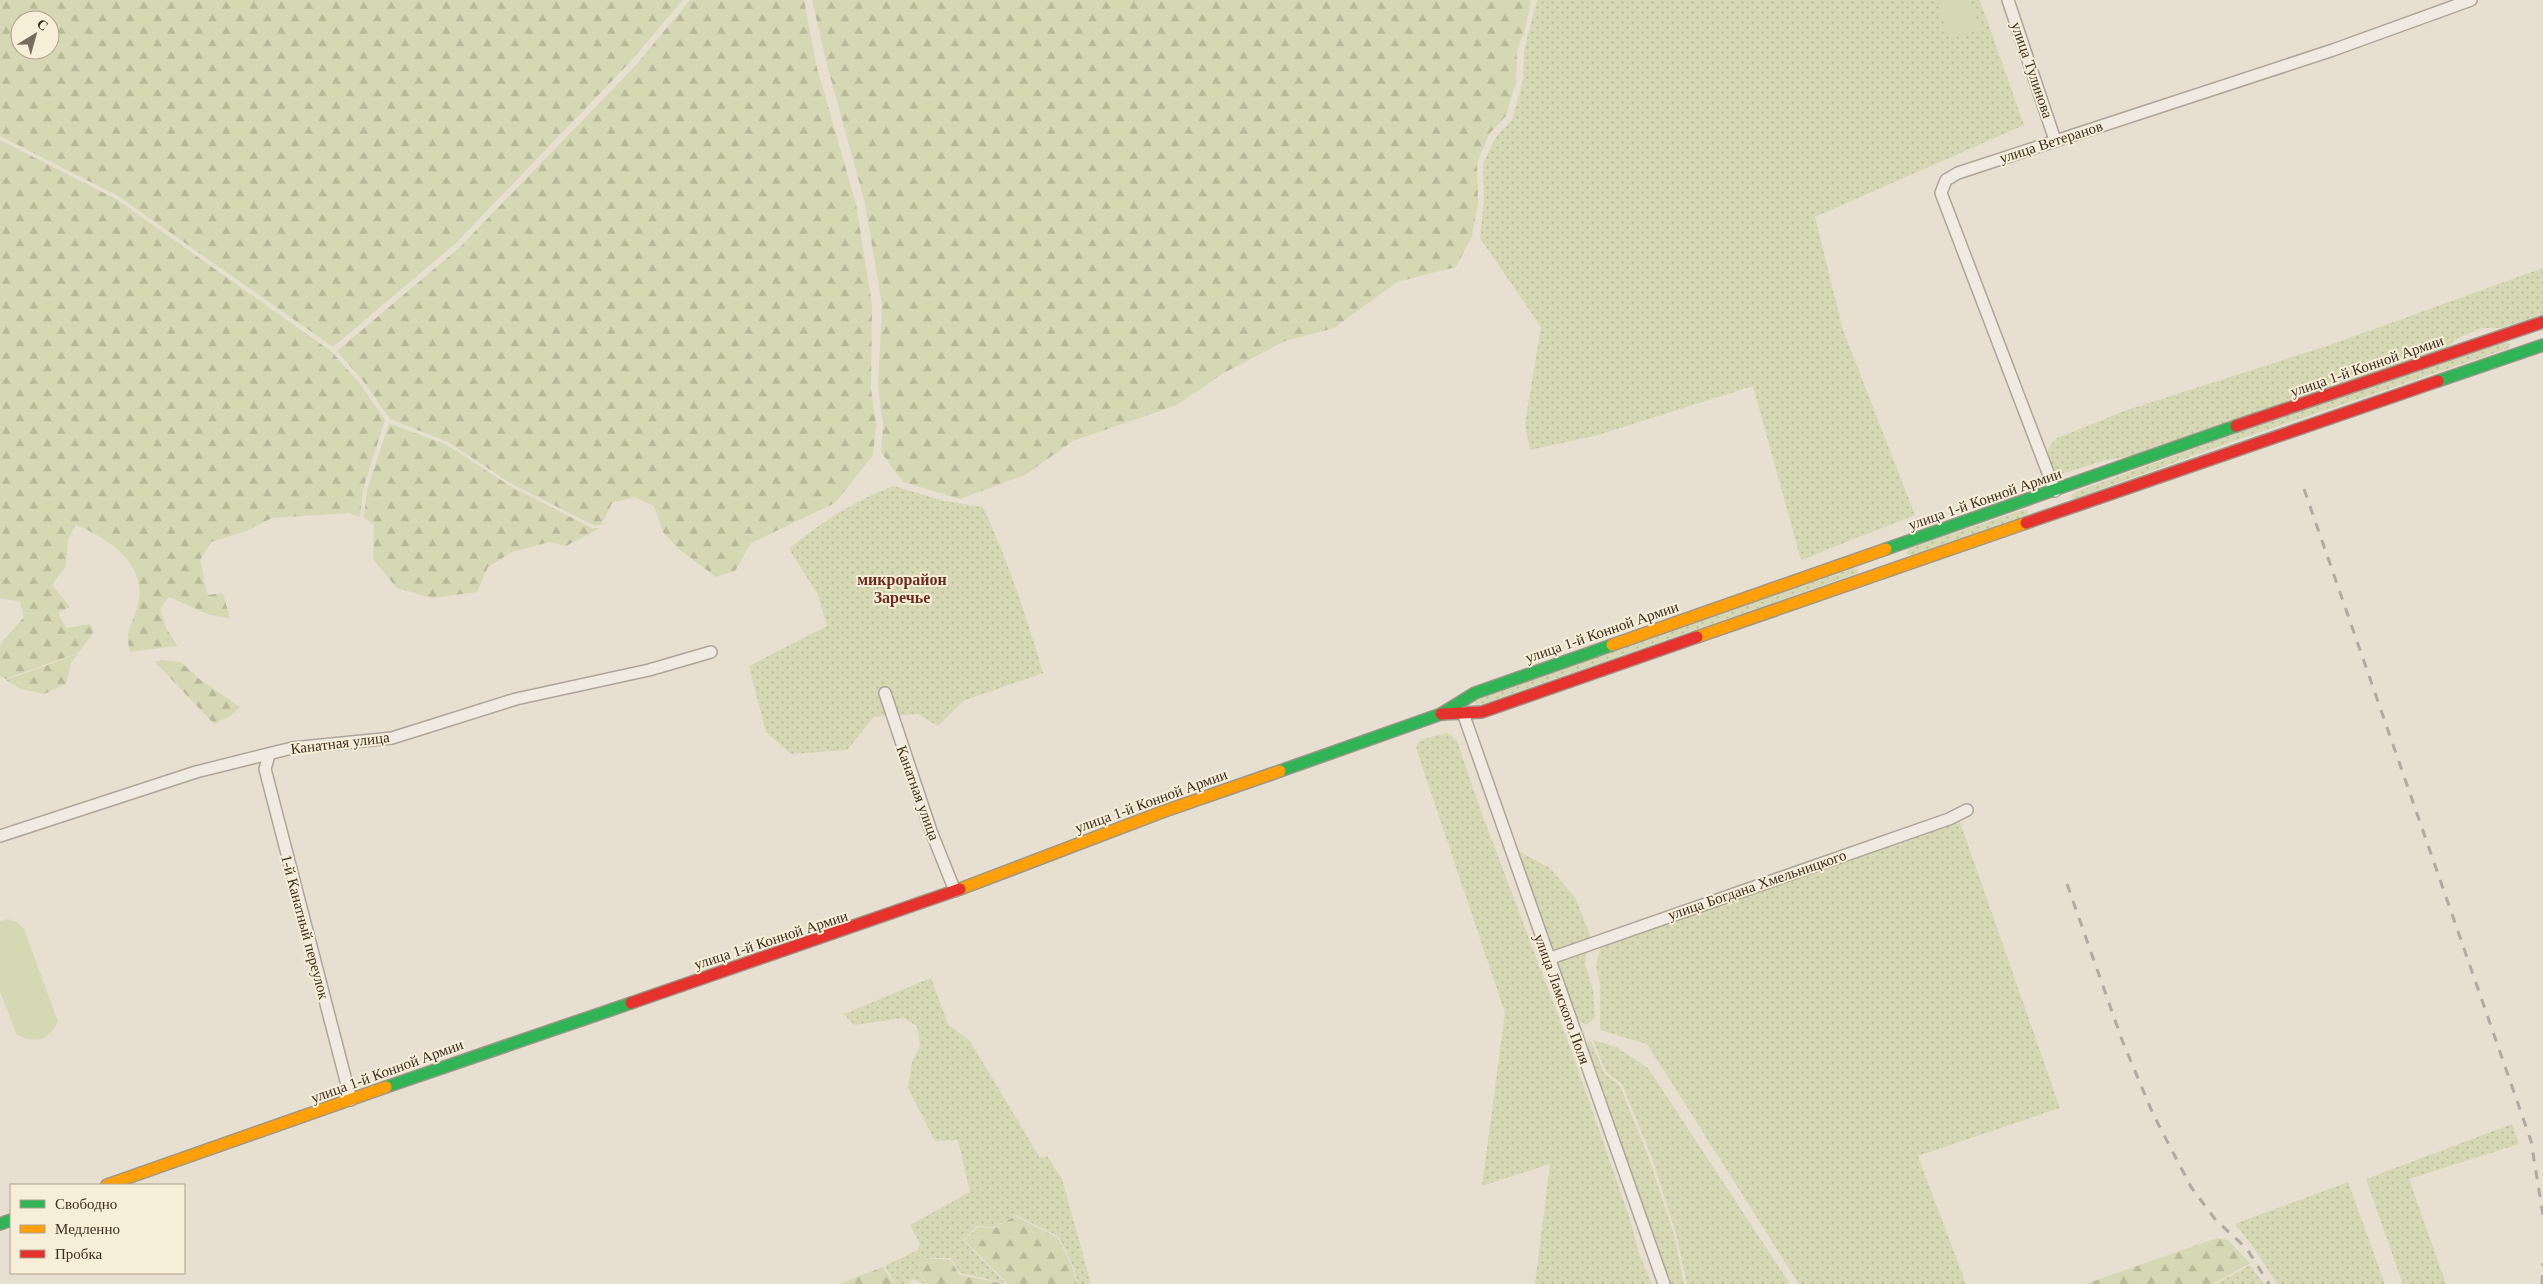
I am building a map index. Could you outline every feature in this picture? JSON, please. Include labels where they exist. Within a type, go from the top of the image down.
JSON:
[{"type":"main road","name":"улица 1-й Конной Армии","points":[[110,1184],[658,993],[810,943],[955,891],[1162,812],[1441,714],[1475,693],[1881,550],[2543,322]]},
{"type":"main road","points":[[2528,327],[2539,346]]},
{"type":"main road","name":"улица 1-й Конной Армии","points":[[1441,714],[1482,712],[1889,572],[2264,439],[2539,346]]},
{"type":"main road","points":[[2052,492],[2057,513]]},
{"type":"main road","points":[[1881,550],[1889,572]]},
{"type":"street","name":"улица Тулинова","points":[[2008,0],[2055,140]]},
{"type":"street","name":"улица Ветеранов","points":[[2052,492],[1940,193],[1946,180],[1958,173],[2333,50],[2471,0]]},
{"type":"street","name":"Канатная улица","points":[[0,836],[196,772],[292,748],[392,738],[516,699],[649,670],[711,652]]},
{"type":"street","name":"Канатная улица","points":[[885,693],[930,831],[955,891]]},
{"type":"street","name":"улица Ламского Поля","points":[[1463,713],[1548,959],[1664,1284]]},
{"type":"street","name":"1-й Канатный переулок","points":[[269,754],[264,769],[351,1100]]},
{"type":"street","name":"улица Богдана Хмельницкого","points":[[1548,959],[1948,819],[1966,810]]},
{"type":"green space","points":[[0,0],[683,0],[631,61],[456,243],[333,347],[118,196],[0,136]]},
{"type":"green space","points":[[690,0],[804,0],[817,68],[856,204],[872,305],[871,389],[876,424],[873,455],[835,503],[751,543],[735,571],[716,577],[679,549],[663,532],[654,506],[634,497],[612,503],[601,525],[593,525],[512,484],[448,442],[390,419],[364,382],[337,351],[460,247],[635,66]]},
{"type":"green space","points":[[812,0],[1531,0],[1526,26],[1517,51],[1516,81],[1506,116],[1489,134],[1477,163],[1478,203],[1472,236],[1456,267],[1397,282],[1334,328],[1285,341],[1222,374],[1177,405],[1073,441],[1025,475],[960,499],[903,482],[881,452],[883,424],[878,386],[882,305],[865,203],[827,65]]},
{"type":"green space","points":[[1537,0],[1980,0],[2024,125],[1815,217],[1843,330],[1915,515],[1801,560],[1753,386],[1598,435],[1530,450],[1525,423],[1541,327],[1480,238],[1484,202],[1483,164],[1496,137],[1512,120],[1523,81],[1524,50]]},
{"type":"green space","points":[[1937,0],[1970,0],[1980,29],[1950,39]]},
{"type":"green space","points":[[0,140],[116,199],[332,352],[360,384],[385,420],[363,489],[360,517],[349,513],[272,518],[246,531],[211,542],[200,560],[205,586],[208,595],[223,593],[230,619],[208,614],[169,597],[160,608],[166,628],[179,648],[175,646],[130,652],[128,637],[138,604],[140,590],[137,577],[123,554],[101,537],[76,525],[68,539],[66,566],[52,585],[70,607],[58,613],[66,628],[90,624],[94,632],[78,653],[5,679],[0,676],[0,644],[24,617],[20,602],[0,598]]},
{"type":"green space","points":[[2543,268],[2543,314],[2501,328],[2482,328],[2458,338],[2447,347],[2129,457],[2106,460],[2058,475],[2048,461],[2047,452],[2057,438],[2127,410],[2330,345]]},
{"type":"green space","points":[[2506,342],[2511,344],[2507,349],[2234,441],[2074,499],[2070,497],[2075,492],[2220,439]]},
{"type":"green space","points":[[389,423],[447,445],[510,486],[592,528],[600,528],[566,546],[549,542],[512,552],[488,567],[477,592],[432,598],[397,588],[373,559],[374,524],[364,518],[367,490]]},
{"type":"green space","points":[[893,486],[944,501],[983,507],[1016,588],[1043,673],[963,701],[938,726],[918,714],[874,717],[847,750],[791,754],[766,732],[749,666],[827,626],[818,595],[789,549],[838,513],[865,498]]},
{"type":"green space","points":[[2023,510],[2028,510],[2028,515],[1912,556],[1906,553],[1910,548]]},
{"type":"green space","points":[[1854,568],[1858,570],[1858,573],[1476,706],[1474,703],[1485,695]]},
{"type":"green space","points":[[78,654],[71,663],[66,684],[44,694],[21,689],[6,680]]},
{"type":"green space","points":[[161,660],[181,662],[198,678],[240,707],[232,715],[214,724],[155,662]]},
{"type":"green space","points":[[1448,733],[1457,741],[1482,814],[1570,1047],[1629,1216],[1639,1254],[1652,1284],[1535,1284],[1550,1164],[1482,1186],[1505,1013],[1416,748],[1420,740]]},
{"type":"green space","points":[[1960,822],[2060,1108],[1918,1156],[1966,1284],[1799,1284],[1647,1044],[1600,1030],[1600,984],[1596,966],[1601,946]]},
{"type":"green space","points":[[1515,849],[1550,868],[1576,899],[1590,935],[1585,963],[1593,991],[1595,1018],[1586,1025],[1576,1018]]},
{"type":"green space","points":[[8,919],[18,923],[24,929],[58,1022],[46,1037],[41,1039],[24,1038],[17,1035],[0,992],[0,921]]},
{"type":"green space","points":[[931,978],[948,1024],[970,1041],[1040,1158],[1047,1156],[1062,1179],[1091,1284],[1078,1284],[1074,1268],[1059,1237],[1016,1215],[994,1227],[977,1226],[963,1240],[1005,1283],[960,1273],[951,1258],[924,1258],[918,1268],[925,1284],[913,1279],[908,1284],[895,1284],[885,1266],[918,1250],[920,1244],[910,1225],[970,1192],[958,1140],[935,1141],[908,1088],[912,1062],[920,1046],[917,1026],[904,1018],[854,1025],[844,1014]]},
{"type":"green space","points":[[1593,1040],[1616,1047],[1648,1068],[1790,1284],[1687,1284],[1676,1234],[1652,1158],[1622,1084],[1606,1072]]},
{"type":"green space","points":[[1591,1041],[1604,1073],[1620,1086],[1649,1158],[1674,1235],[1684,1284],[1668,1284],[1585,1047],[1587,1042]]},
{"type":"green space","points":[[2512,1124],[2519,1144],[2409,1179],[2446,1284],[2403,1284],[2366,1179]]},
{"type":"green space","points":[[2348,1182],[2385,1284],[2277,1284],[2252,1245],[2235,1224]]},
{"type":"green space","points":[[1015,1216],[1058,1238],[1073,1269],[1077,1284],[1008,1284],[964,1240],[978,1227],[994,1228]]},
{"type":"green space","points":[[2217,1238],[2228,1240],[2250,1263],[2213,1284],[2085,1284]]},
{"type":"green space","points":[[924,1258],[951,1260],[959,1275],[1006,1284],[926,1284],[918,1268]]},
{"type":"green space","points":[[2250,1265],[2264,1284],[2216,1284]]},
{"type":"green space","points":[[883,1267],[894,1284],[839,1284]]},
{"type":"railway","points":[[2304,489],[2531,1141],[2543,1215]]},
{"type":"railway","points":[[2067,884],[2122,1040],[2153,1114],[2191,1187],[2215,1219],[2247,1249],[2269,1284]]},
{"type":"railway","points":[[2542,1284],[2543,1263]]},
{"type":"traffic: fast","points":[[2438,381],[2543,345]]},
{"type":"traffic: fast","points":[[1886,549],[2236,426]]},
{"type":"traffic: fast","points":[[1280,771],[1441,714],[1475,693],[1612,645]]},
{"type":"traffic: fast","points":[[386,1087],[631,1003]]},
{"type":"traffic: fast","points":[[0,1224],[10,1220]]},
{"type":"traffic: slow","points":[[1697,637],[2026,523]]},
{"type":"traffic: slow","points":[[1612,645],[1886,549]]},
{"type":"traffic: slow","points":[[960,889],[1162,812],[1280,771]]},
{"type":"traffic: slow","points":[[110,1184],[386,1087]]},
{"type":"traffic: jam","points":[[2236,426],[2543,322]]},
{"type":"traffic: jam","points":[[2026,523],[2438,381]]},
{"type":"traffic: jam","points":[[1441,714],[1482,712],[1697,637]]},
{"type":"traffic: jam","points":[[631,1003],[960,889]]},
{"type":"district","name":"микрорайон Заречье","points":[[902,588]]}]
